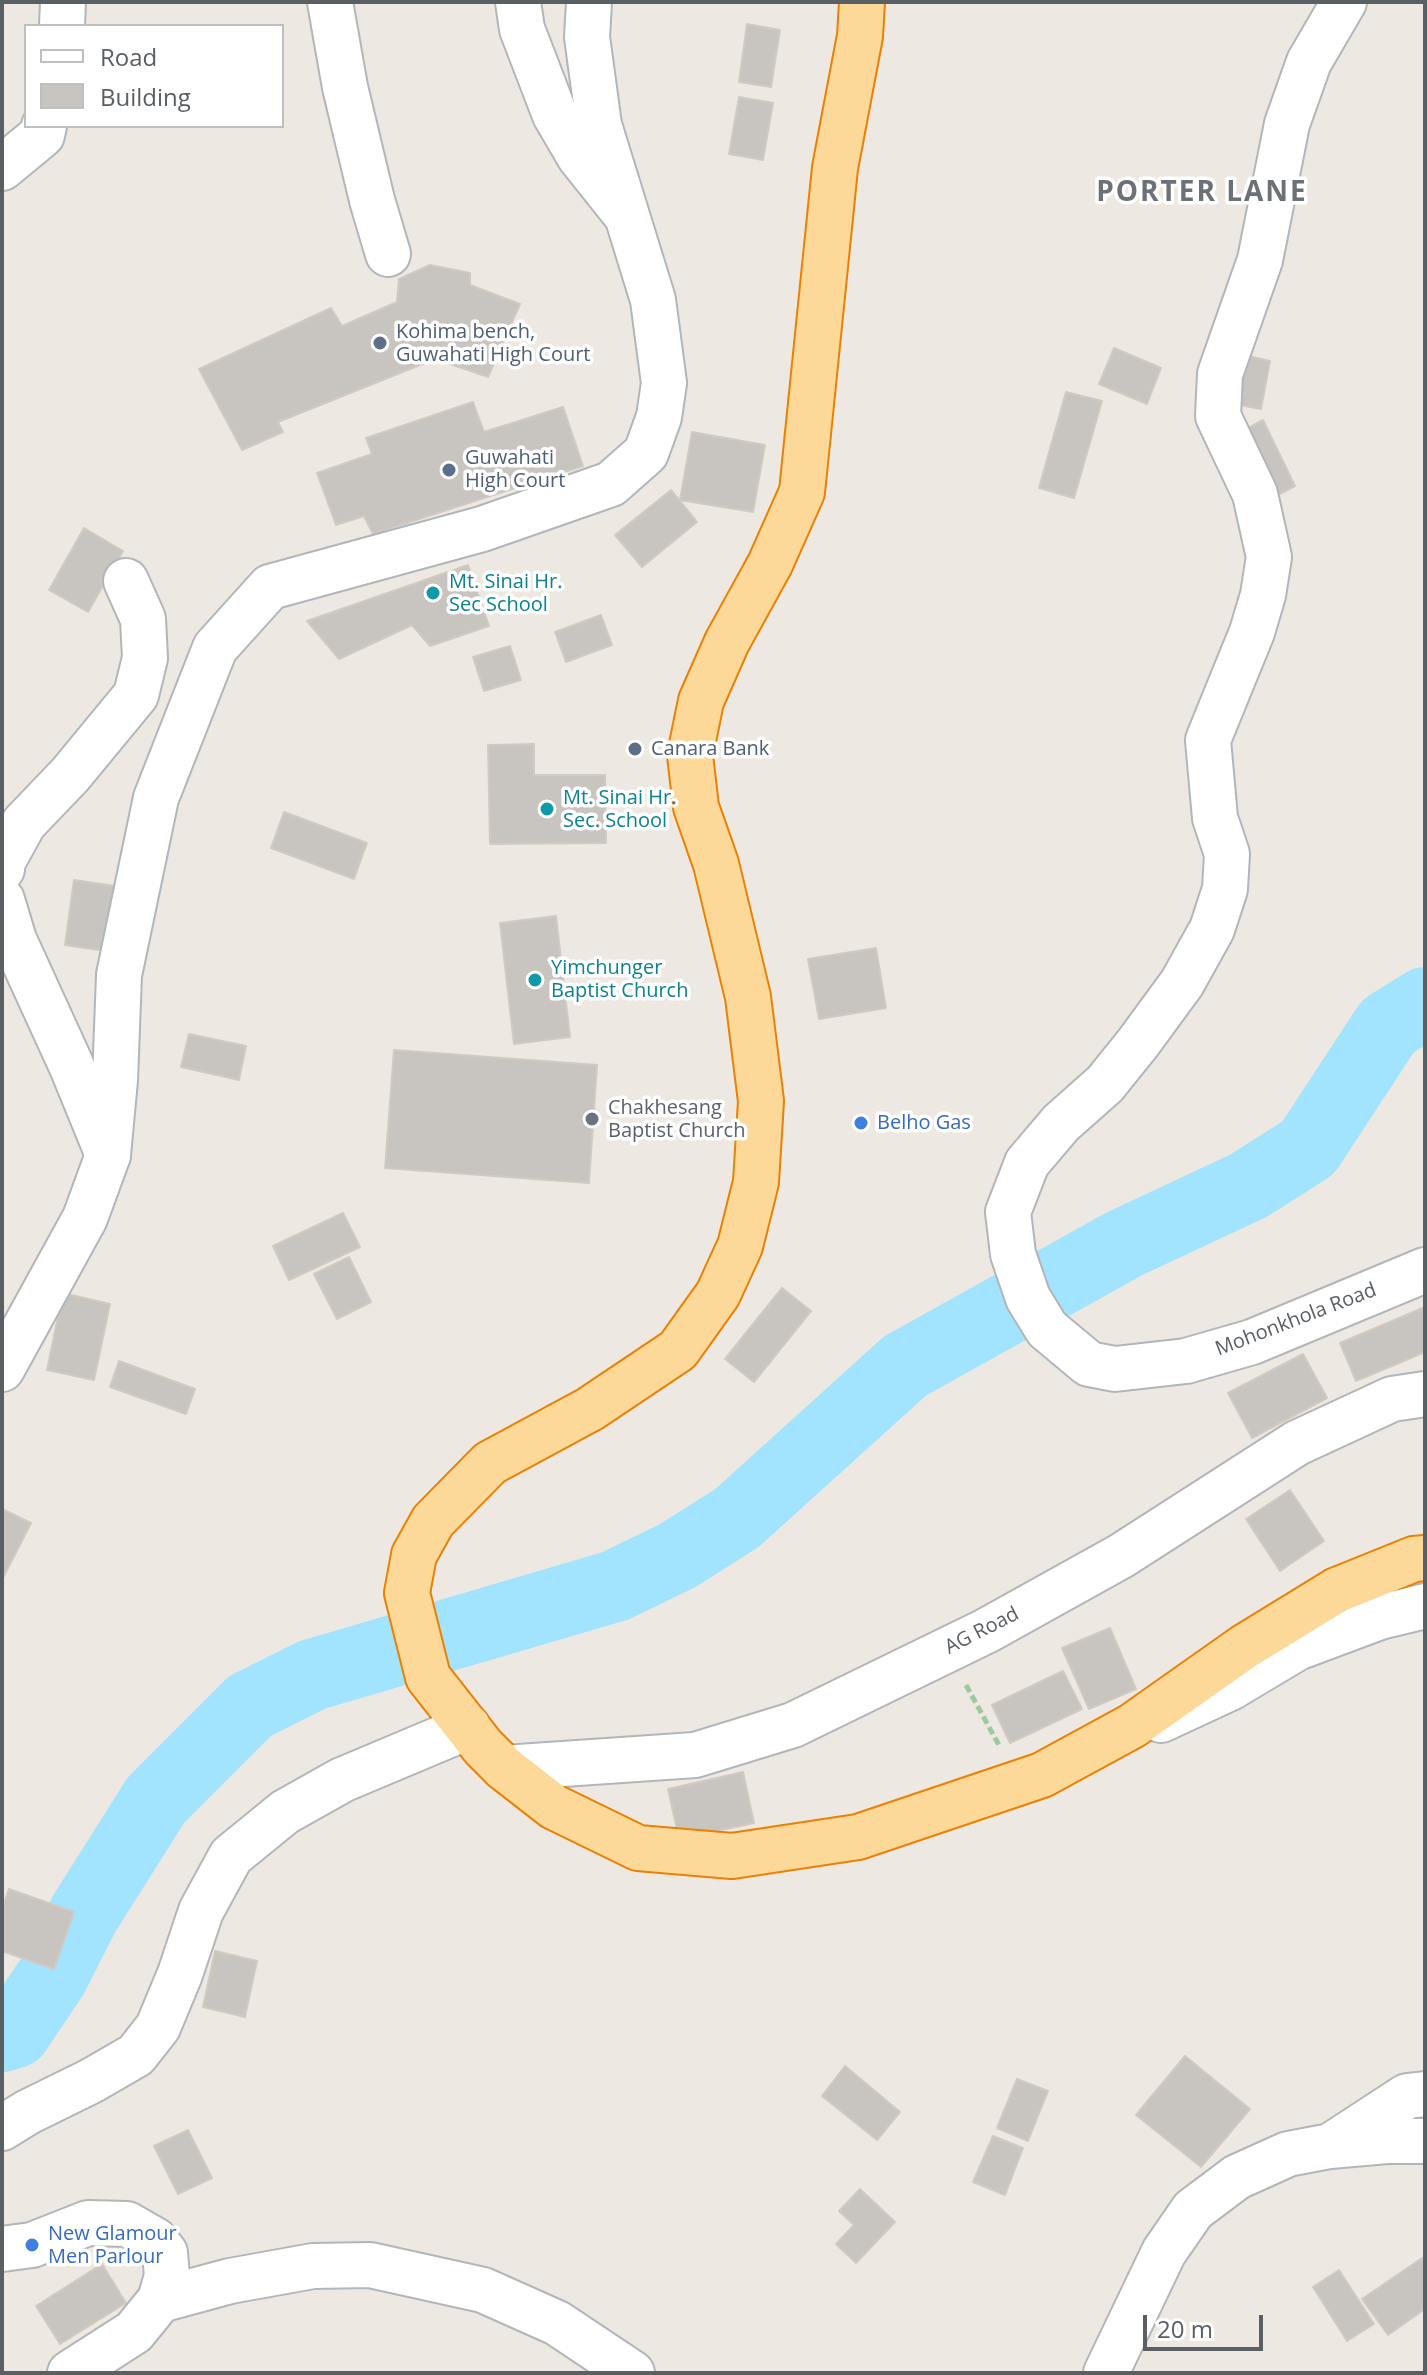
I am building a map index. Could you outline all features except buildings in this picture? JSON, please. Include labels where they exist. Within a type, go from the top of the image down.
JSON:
[{"type":"highway","points":[[862,2],[860,36],[835,168],[802,492],[770,564],[727,642],[701,701],[690,755],[696,807],[716,864],[748,997],[761,1101],[756,1182],[740,1246],[718,1294],[678,1350],[590,1409],[490,1463],[433,1521],[414,1555],[407,1593],[428,1677],[504,1768],[554,1807],[638,1848],[732,1856],[858,1837],[1031,1779],[1132,1726],[1244,1647],[1337,1590],[1414,1559],[1425,1558]]},
{"type":"street","points":[[62,24],[63,2]]},
{"type":"street","points":[[330,2],[345,87],[388,254]]},
{"type":"street","points":[[518,2],[522,29],[555,115],[579,156],[626,215]]},
{"type":"street","points":[[2,1369],[85,1218],[108,1155],[115,1080],[119,975],[156,798],[215,648],[270,587],[482,529],[611,484],[646,453],[659,417],[664,383],[653,300],[599,125],[587,37],[589,2]]},
{"type":"street","name":"Mohonkhola Road","points":[[1344,2],[1309,62],[1287,124],[1260,260],[1220,374],[1218,416],[1255,494],[1269,557],[1263,595],[1252,632],[1208,740],[1215,818],[1227,854],[1225,889],[1212,929],[1182,983],[1105,1084],[1061,1123],[1027,1163],[1008,1212],[1013,1254],[1028,1298],[1047,1329],[1089,1364],[1115,1369],[1186,1361],[1252,1342],[1425,1270]]},
{"type":"street","points":[[2,168],[42,135],[44,128]]},
{"type":"street","points":[[2,869],[3,861],[24,823],[70,775],[136,695],[145,658],[143,619],[126,581]]},
{"type":"street","points":[[2,900],[14,940],[108,1155]]},
{"type":"street","name":"AG Road","points":[[504,1768],[695,1755],[793,1725],[947,1650],[1121,1556],[1297,1443],[1392,1399],[1425,1394]]},
{"type":"street","points":[[1031,1779],[1230,1688],[1297,1648],[1380,1617],[1425,1606]]},
{"type":"street","points":[[2,2128],[136,2055],[158,2027],[201,1911],[231,1856],[285,1812],[342,1780],[468,1727]]},
{"type":"street","points":[[1330,2146],[1407,2096],[1425,2094]]},
{"type":"street","points":[[1106,2373],[1164,2252],[1193,2210],[1237,2177],[1288,2154],[1330,2146],[1425,2141]]},
{"type":"street","points":[[2,2249],[32,2245],[88,2223],[127,2224],[155,2240],[165,2253],[167,2276],[160,2300],[134,2332],[70,2373]]},
{"type":"street","points":[[160,2300],[230,2281],[313,2266],[370,2265],[483,2290],[557,2323],[632,2373]]},
{"type":"path","points":[[947,1650],[1031,1779]]},
{"type":"waterway","points":[[2,2036],[15,2032],[52,1977],[84,1914],[156,1800],[250,1706],[312,1675],[615,1586],[677,1556],[737,1518],[905,1366],[1124,1244],[1248,1186],[1308,1148],[1388,1026],[1425,1003]]},
{"type":"place","name":"Kohima bench, Guwahati High Court","points":[[380,343]]},
{"type":"place","name":"Guwahati High Court","points":[[449,470]]},
{"type":"place","name":"Mt. Sinai Hr. Sec School","points":[[433,593]]},
{"type":"place","name":"Canara Bank","points":[[635,749]]},
{"type":"place","name":"Mt. Sinai Hr. Sec. School","points":[[547,809]]},
{"type":"place","name":"Yimchunger Baptist Church","points":[[535,980]]},
{"type":"place","name":"Chakhesang Baptist Church","points":[[592,1119]]},
{"type":"place","name":"Belho Gas","points":[[861,1123]]},
{"type":"place","name":"New Glamour Men Parlour","points":[[32,2245]]},
{"type":"district","name":"PORTER LANE","points":[[1202,193]]}]
